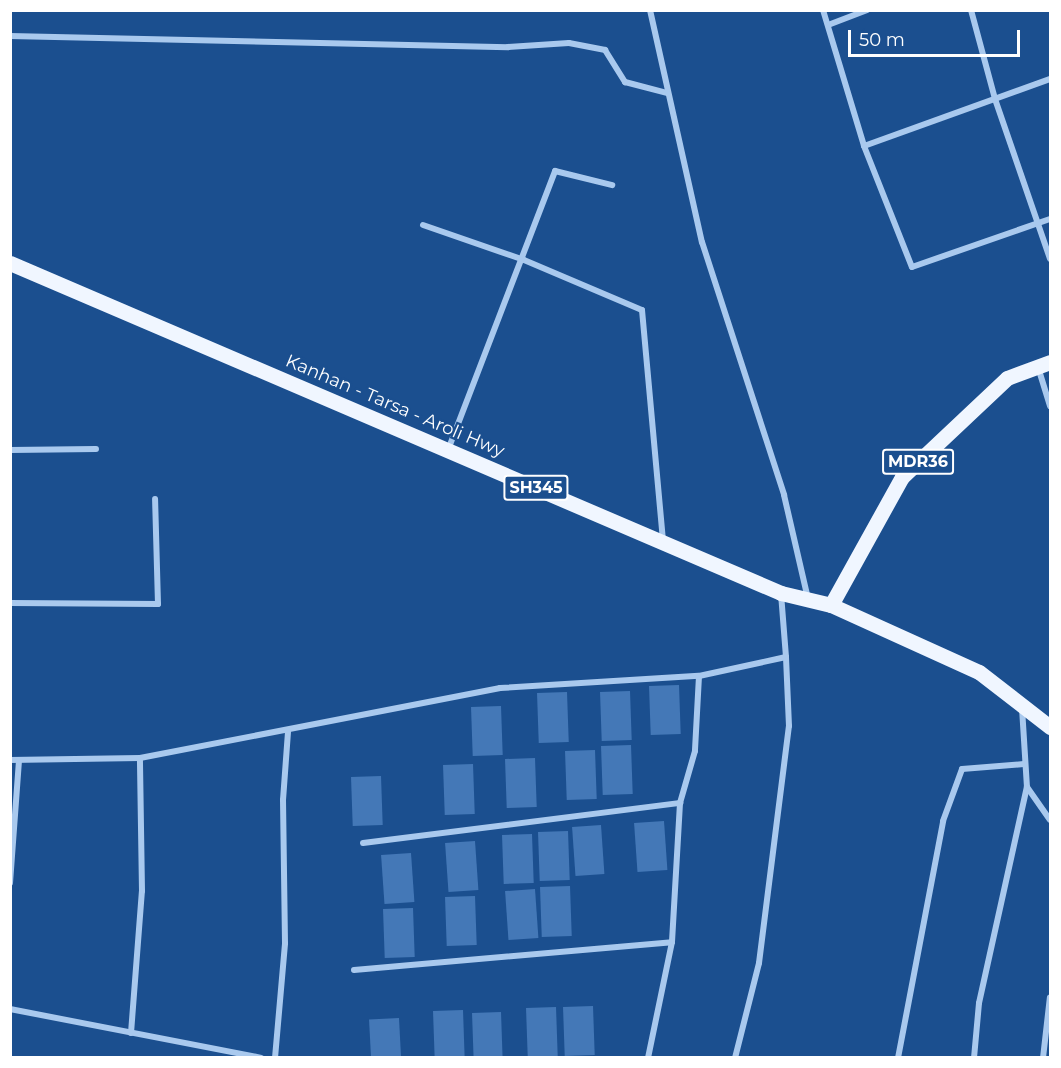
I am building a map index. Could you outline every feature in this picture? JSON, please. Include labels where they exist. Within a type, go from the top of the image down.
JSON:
[{"type":"main road","name":"Kanhan - Tarsa - Aroli Hwy","points":[[10,263],[781,592],[831,605],[979,672],[1022,702],[1050,727]]},
{"type":"main road","name":"MDR36","points":[[831,605],[902,477],[1007,378],[1044,364]]},
{"type":"street","points":[[650,10],[702,242],[784,495],[808,600]]},
{"type":"street","points":[[823,10],[864,146],[912,267],[1050,219]]},
{"type":"street","points":[[828,25],[867,10]]},
{"type":"street","points":[[971,10],[995,99],[1050,259]]},
{"type":"street","points":[[10,36],[508,47],[569,43],[605,50],[625,82],[667,93]]},
{"type":"street","points":[[864,146],[1050,79]]},
{"type":"street","points":[[448,450],[524,260],[555,171],[612,185]]},
{"type":"street","points":[[423,225],[524,260],[642,310],[663,542]]},
{"type":"street","points":[[1044,364],[1050,406]]},
{"type":"street","points":[[10,450],[96,449]]},
{"type":"street","points":[[10,603],[158,604],[155,499]]},
{"type":"street","points":[[735,1058],[759,963],[789,726],[781,592]]},
{"type":"street","points":[[10,760],[140,758],[288,732],[500,688],[699,676],[786,657]]},
{"type":"street","points":[[648,1058],[672,942],[680,803],[695,751],[699,676]]},
{"type":"street","points":[[974,1058],[979,1003],[1027,787],[1022,702]]},
{"type":"street","points":[[275,1058],[285,943],[283,800],[288,732]]},
{"type":"street","points":[[131,1033],[142,891],[140,758]]},
{"type":"street","points":[[10,883],[19,760]]},
{"type":"street","points":[[898,1058],[943,821],[962,769],[1024,764]]},
{"type":"street","points":[[1027,787],[1050,820]]},
{"type":"street","points":[[363,843],[680,803]]},
{"type":"street","points":[[354,970],[672,942]]},
{"type":"street","points":[[1043,1058],[1050,997]]},
{"type":"street","points":[[10,1009],[261,1058]]},
{"type":"building","points":[[679,685],[681,734],[651,735],[649,686]]},
{"type":"building","points":[[630,691],[632,740],[602,741],[600,692]]},
{"type":"building","points":[[567,692],[569,742],[539,743],[537,693]]},
{"type":"building","points":[[501,706],[503,755],[473,756],[471,707]]},
{"type":"building","points":[[631,745],[633,794],[603,795],[601,746]]},
{"type":"building","points":[[595,750],[597,799],[567,800],[565,751]]},
{"type":"building","points":[[535,758],[537,807],[507,808],[505,759]]},
{"type":"building","points":[[473,764],[475,814],[445,815],[443,765]]},
{"type":"building","points":[[381,776],[383,825],[353,826],[351,777]]},
{"type":"building","points":[[664,821],[667,870],[637,872],[634,823]]},
{"type":"building","points":[[601,825],[604,874],[575,876],[572,827]]},
{"type":"building","points":[[568,831],[570,880],[540,881],[538,832]]},
{"type":"building","points":[[532,834],[534,883],[504,884],[502,835]]},
{"type":"building","points":[[475,841],[478,890],[448,892],[445,843]]},
{"type":"building","points":[[411,853],[414,902],[384,904],[381,855]]},
{"type":"building","points":[[570,886],[572,936],[542,937],[540,887]]},
{"type":"building","points":[[535,889],[538,938],[508,940],[505,891]]},
{"type":"building","points":[[475,896],[477,945],[447,946],[445,897]]},
{"type":"building","points":[[413,908],[415,957],[385,958],[383,909]]},
{"type":"building","points":[[593,1006],[595,1055],[565,1056],[563,1007]]},
{"type":"building","points":[[556,1007],[558,1057],[528,1058],[526,1008]]},
{"type":"building","points":[[463,1010],[465,1058],[435,1058],[433,1011]]},
{"type":"building","points":[[501,1012],[503,1058],[474,1058],[472,1013]]},
{"type":"building","points":[[399,1018],[401,1058],[371,1058],[369,1020]]}]
